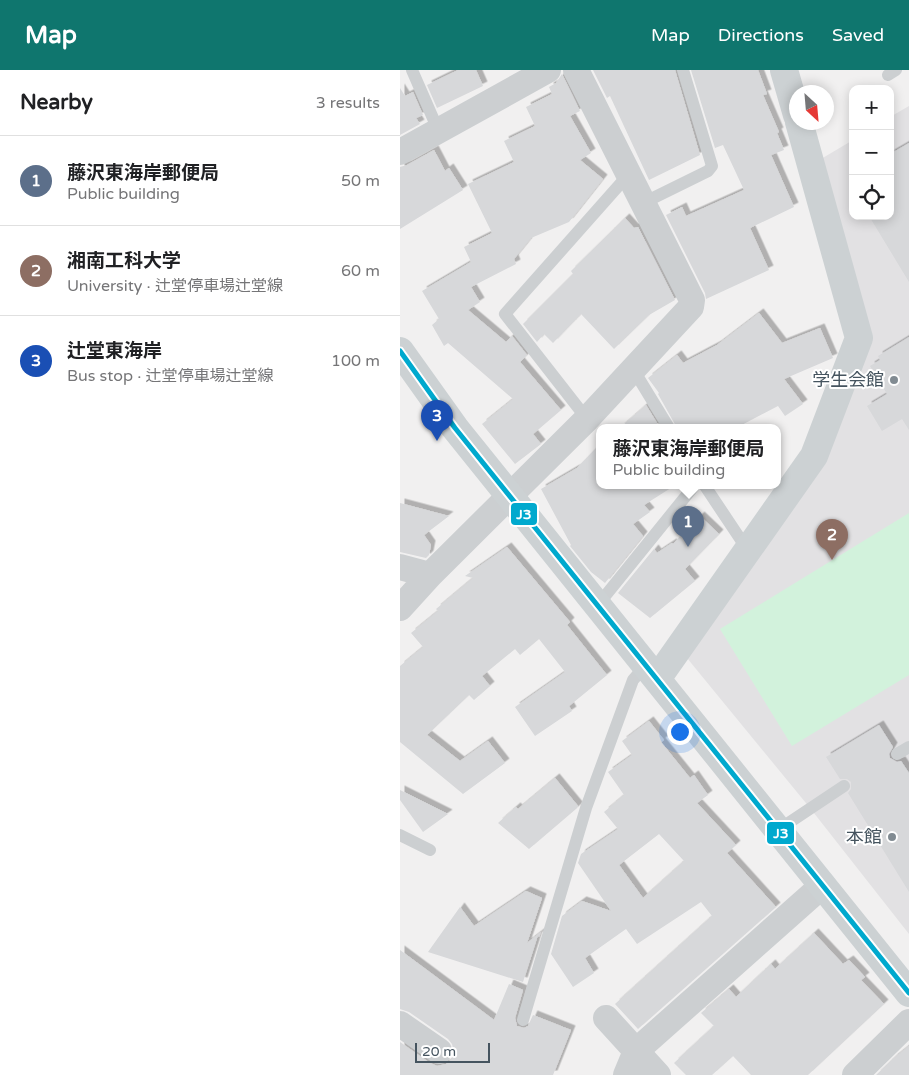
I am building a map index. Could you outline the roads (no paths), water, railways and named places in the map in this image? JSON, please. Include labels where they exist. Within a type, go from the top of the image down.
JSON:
[{"type":"main road","points":[[784,70],[789,88]]},
{"type":"main road","points":[[652,672],[747,550],[814,456],[859,338],[801,130]]},
{"type":"main road","points":[[400,351],[455,428],[909,993]]},
{"type":"street","points":[[400,152],[548,70]]},
{"type":"street","points":[[400,608],[430,575],[587,419],[692,307],[692,300],[576,70]]},
{"type":"street","points":[[400,567],[430,575]]},
{"type":"street","points":[[626,1075],[636,1051],[823,886]]},
{"type":"street","points":[[606,1018],[658,1075]]},
{"type":"street","points":[[855,1075],[909,1022]]},
{"type":"street","points":[[400,1024],[439,1051]]},
{"type":"lane","points":[[412,70],[439,132]]},
{"type":"lane","points":[[643,203],[708,172],[712,166],[684,70]]},
{"type":"lane","points":[[587,419],[505,314],[629,174]]},
{"type":"lane","points":[[633,369],[667,424]]},
{"type":"lane","points":[[597,606],[692,489]]},
{"type":"lane","points":[[707,489],[747,550]]},
{"type":"lane","points":[[523,1020],[586,808],[633,680],[652,672]]},
{"type":"lane","points":[[897,754],[909,747]]},
{"type":"lane","points":[[778,830],[844,786]]},
{"type":"lane","points":[[400,835],[430,850]]},
{"type":"place","name":"学生会館","points":[[894,380]]},
{"type":"place","name":"辻堂東海岸","points":[[437,441]]},
{"type":"place","name":"藤沢東海岸郵便局","points":[[688,547]]},
{"type":"place","name":"湘南工科大学","points":[[832,560]]},
{"type":"place","name":"本館","points":[[892,837]]}]
